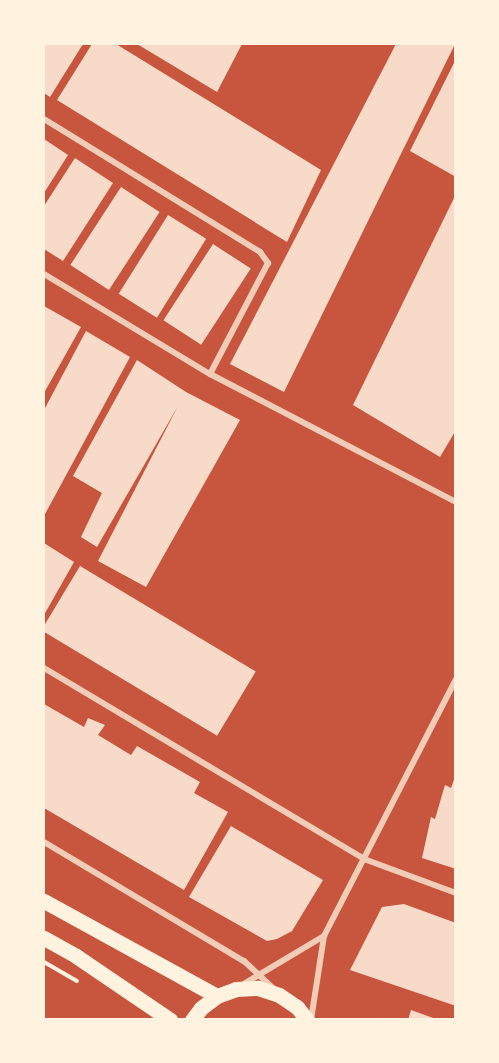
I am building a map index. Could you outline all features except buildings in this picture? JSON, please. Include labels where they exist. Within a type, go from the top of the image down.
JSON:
[{"type":"main road","points":[[44,901],[217,996]]},
{"type":"main road","points":[[44,938],[76,956],[170,1020]]},
{"type":"main road","points":[[192,1020],[201,1008],[217,996],[236,989],[258,988],[279,994],[297,1007],[309,1020]]},
{"type":"street","points":[[44,119],[260,252],[268,263],[210,374]]},
{"type":"street","points":[[44,274],[210,374],[456,502]]},
{"type":"street","points":[[44,668],[364,859],[456,893]]},
{"type":"street","points":[[309,1020],[324,936],[456,680]]},
{"type":"street","points":[[44,842],[244,961],[260,973],[279,994]]},
{"type":"street","points":[[236,989],[324,936]]}]
